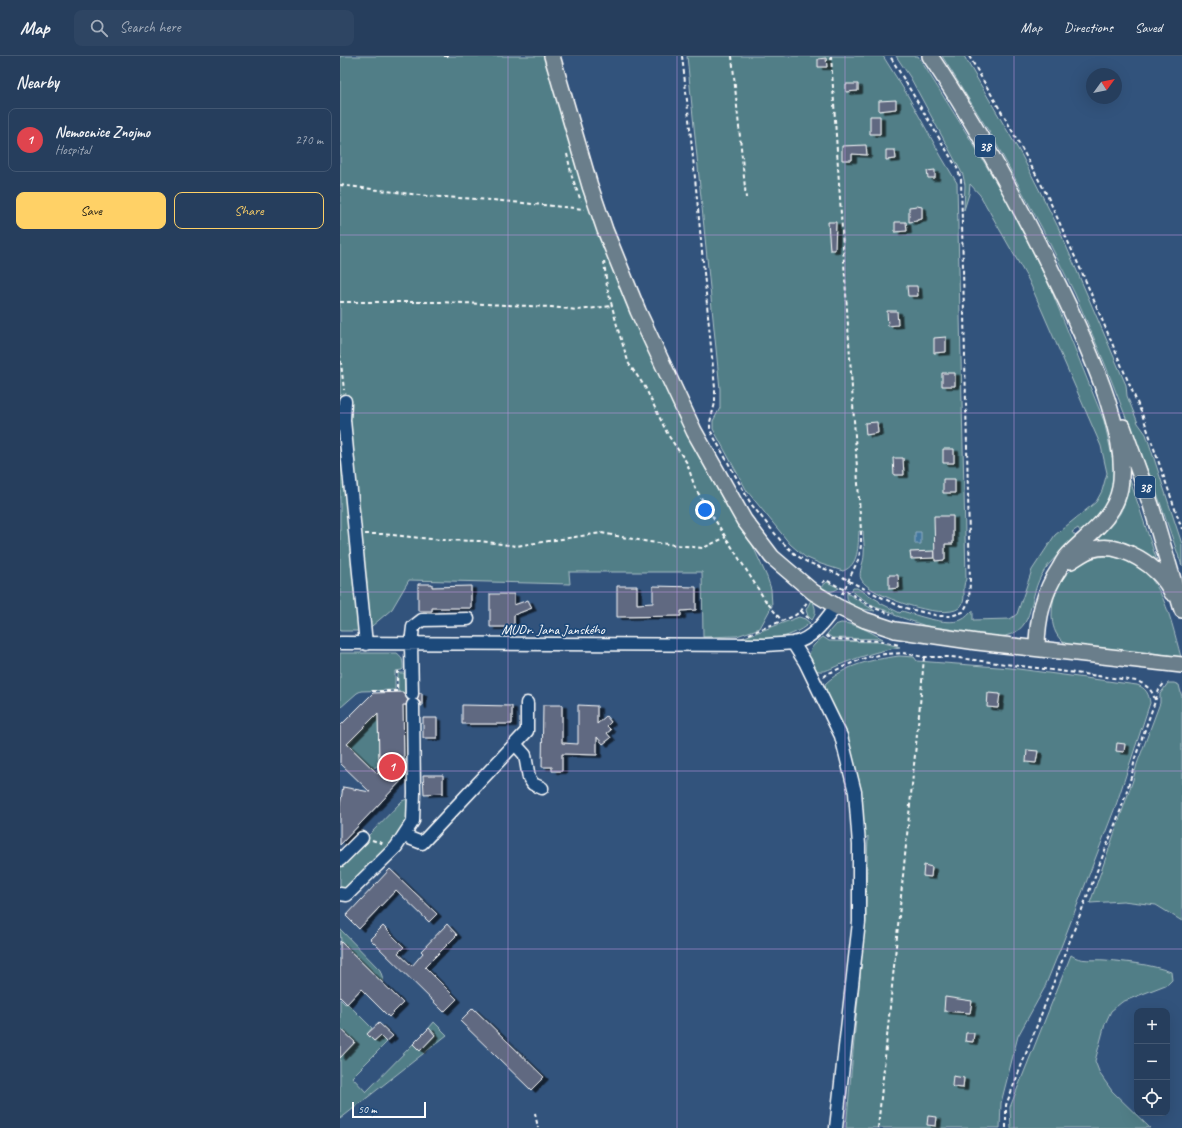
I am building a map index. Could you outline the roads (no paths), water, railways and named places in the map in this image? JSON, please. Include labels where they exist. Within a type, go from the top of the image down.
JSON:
[{"type":"main road","points":[[552,56],[590,186],[605,230],[638,310],[694,431],[729,496],[744,520],[772,557],[813,592],[836,606],[865,620],[896,630],[977,642],[1182,665]]},
{"type":"main road","name":"38","points":[[930,56],[996,164],[1037,239],[1074,315],[1096,368],[1104,380],[1151,505],[1182,610]]},
{"type":"main road","points":[[1037,648],[1038,624],[1043,601],[1052,578],[1066,556],[1091,534],[1107,516],[1113,506],[1120,488],[1121,462],[1118,439],[1096,368]]},
{"type":"main road","points":[[1059,568],[1094,549],[1109,548],[1130,553],[1151,566],[1169,586],[1182,619]]},
{"type":"street","points":[[345,401],[344,420],[366,644]]},
{"type":"street","points":[[836,606],[818,628],[803,640],[793,643],[805,662],[841,736],[855,792],[859,844],[859,922],[836,1128]]},
{"type":"street","points":[[343,895],[396,847],[413,821],[414,793],[411,644],[413,627],[422,620],[468,619]]},
{"type":"street","name":"MUDr. Jana Janského","points":[[340,644],[793,643]]},
{"type":"street","points":[[404,836],[422,843],[515,744],[527,731],[527,703]]},
{"type":"street","points":[[515,744],[525,755],[529,778],[533,784],[542,788]]},
{"type":"street","points":[[340,860],[362,838]]},
{"type":"water","points":[[915,532],[921,532],[921,544],[915,544]]},
{"type":"place","name":"Nemocnice Znojmo","points":[[392,767]]}]
